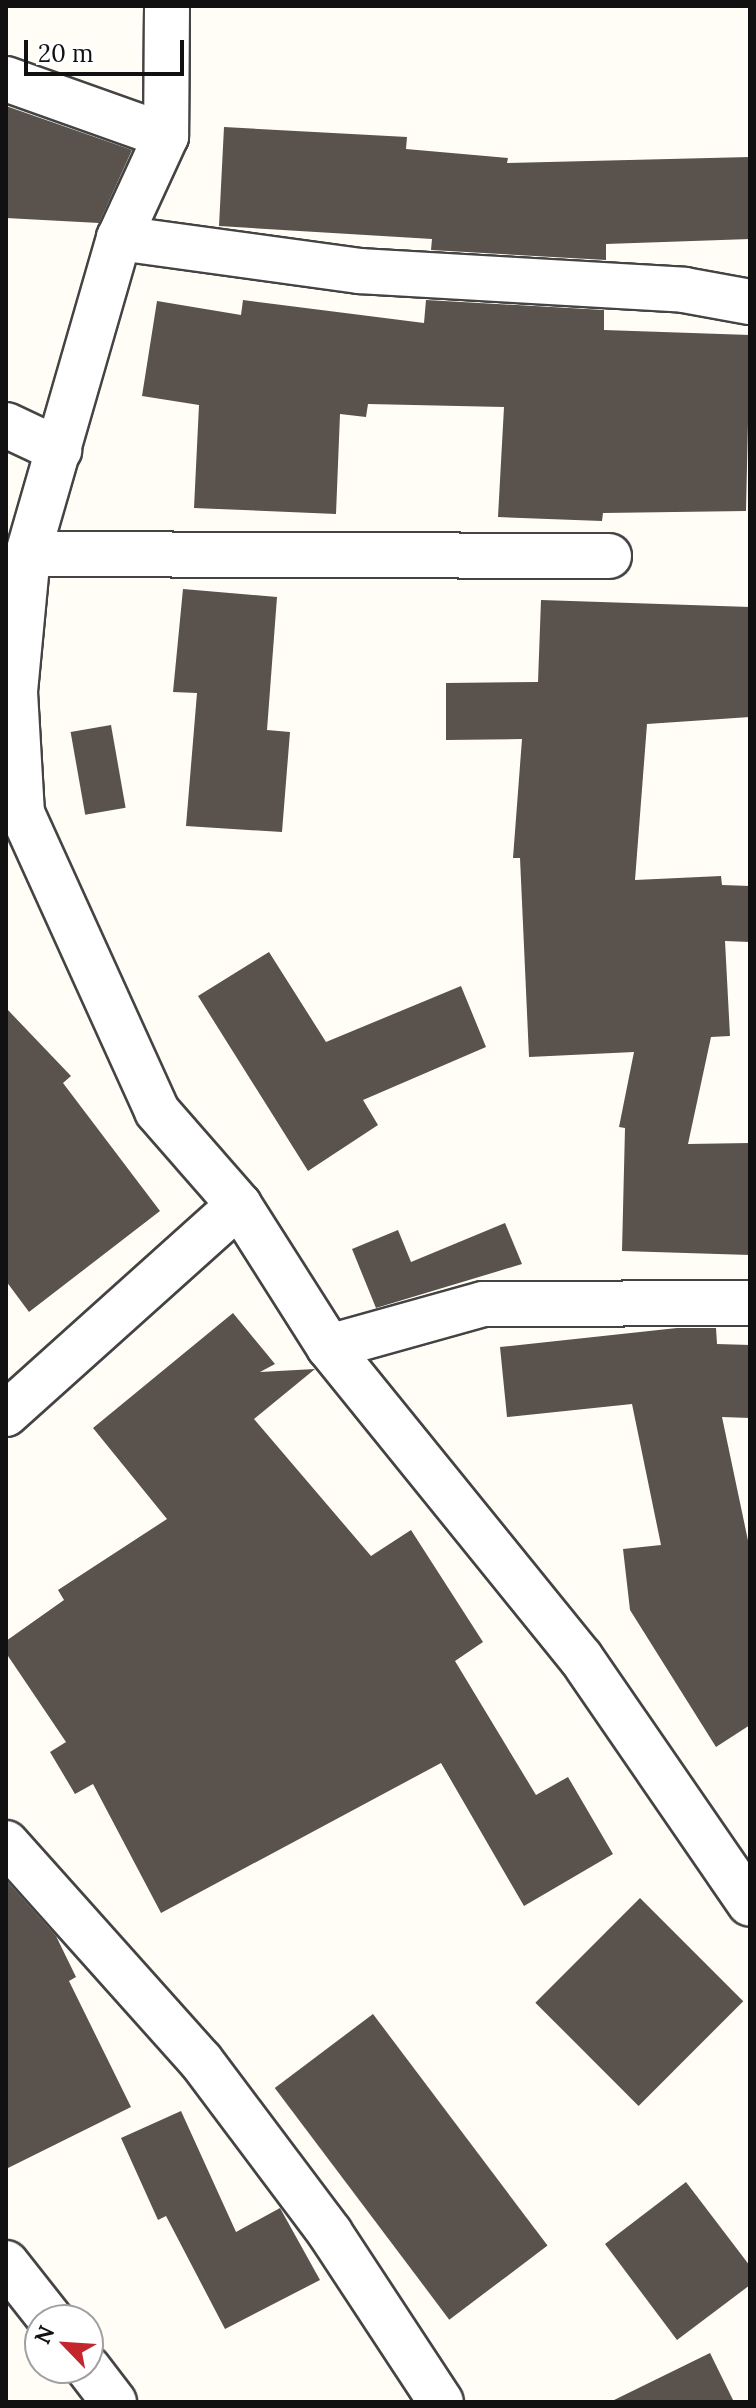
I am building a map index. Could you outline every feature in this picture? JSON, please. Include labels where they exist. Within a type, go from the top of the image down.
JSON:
[{"type":"street","points":[[167,6],[166,136],[119,238],[28,554],[15,692],[22,813],[157,1111],[239,1205],[329,1347],[581,1658],[750,1904]]},
{"type":"street","points":[[6,79],[166,136]]},
{"type":"street","points":[[119,238],[359,271],[684,290],[750,302]]},
{"type":"street","points":[[6,425],[59,450]]},
{"type":"street","points":[[28,554],[609,556]]},
{"type":"street","points":[[6,1414],[239,1205]]},
{"type":"street","points":[[329,1347],[483,1304],[750,1303]]},
{"type":"street","points":[[6,1843],[201,2061],[330,2233],[441,2402]]},
{"type":"street","points":[[6,2263],[38,2304]]},
{"type":"street","points":[[100,2384],[114,2402]]},
{"type":"building","points":[[6,106],[132,150],[99,223],[6,218]]},
{"type":"building","points":[[224,127],[407,137],[406,149],[508,158],[507,163],[750,157],[750,239],[606,244],[606,260],[431,250],[432,239],[219,226]]},
{"type":"building","points":[[243,300],[424,323],[426,300],[604,310],[604,330],[750,335],[746,511],[603,513],[602,521],[498,517],[504,407],[368,404],[366,417],[340,414],[336,514],[194,508],[199,405],[142,396],[157,301],[241,315]]},
{"type":"building","points":[[183,589],[277,597],[267,730],[290,732],[282,832],[186,826],[197,693],[173,692]]},
{"type":"building","points":[[541,600],[750,607],[750,717],[647,724],[635,880],[721,876],[722,885],[750,886],[750,942],[725,941],[730,1036],[711,1037],[688,1144],[750,1143],[750,1255],[622,1251],[625,1128],[619,1127],[634,1052],[529,1057],[520,858],[513,858],[522,739],[446,740],[446,683],[538,682]]},
{"type":"building","points":[[111,725],[126,808],[85,815],[71,732]]},
{"type":"building","points":[[269,952],[326,1042],[461,986],[486,1047],[363,1100],[378,1125],[308,1171],[198,996]]},
{"type":"building","points":[[6,1008],[71,1076],[63,1083],[160,1211],[29,1312],[6,1281]]},
{"type":"building","points":[[505,1223],[522,1264],[376,1308],[352,1249],[398,1230],[411,1262]]},
{"type":"building","points":[[233,1313],[275,1364],[260,1372],[315,1369],[254,1419],[371,1556],[411,1530],[483,1642],[455,1661],[536,1795],[568,1777],[613,1854],[524,1906],[441,1763],[161,1913],[93,1784],[75,1794],[50,1752],[66,1742],[6,1653],[6,1641],[64,1600],[58,1590],[167,1519],[93,1428]]},
{"type":"building","points":[[677,1328],[716,1328],[717,1344],[750,1345],[750,1418],[722,1417],[750,1550],[750,1725],[716,1747],[630,1610],[623,1549],[661,1545],[632,1404],[507,1417],[500,1347]]},
{"type":"building","points":[[6,1880],[56,1936],[76,1977],[69,1981],[131,2107],[6,2169]]},
{"type":"building","points":[[640,1898],[743,2001],[639,2106],[535,2003]]},
{"type":"building","points":[[373,2014],[548,2246],[449,2320],[275,2088]]},
{"type":"building","points":[[181,2111],[236,2232],[280,2208],[320,2280],[225,2329],[166,2216],[158,2220],[121,2138]]},
{"type":"building","points":[[686,2182],[750,2266],[750,2285],[677,2340],[605,2244]]},
{"type":"building","points":[[710,2353],[734,2402],[610,2402]]}]
